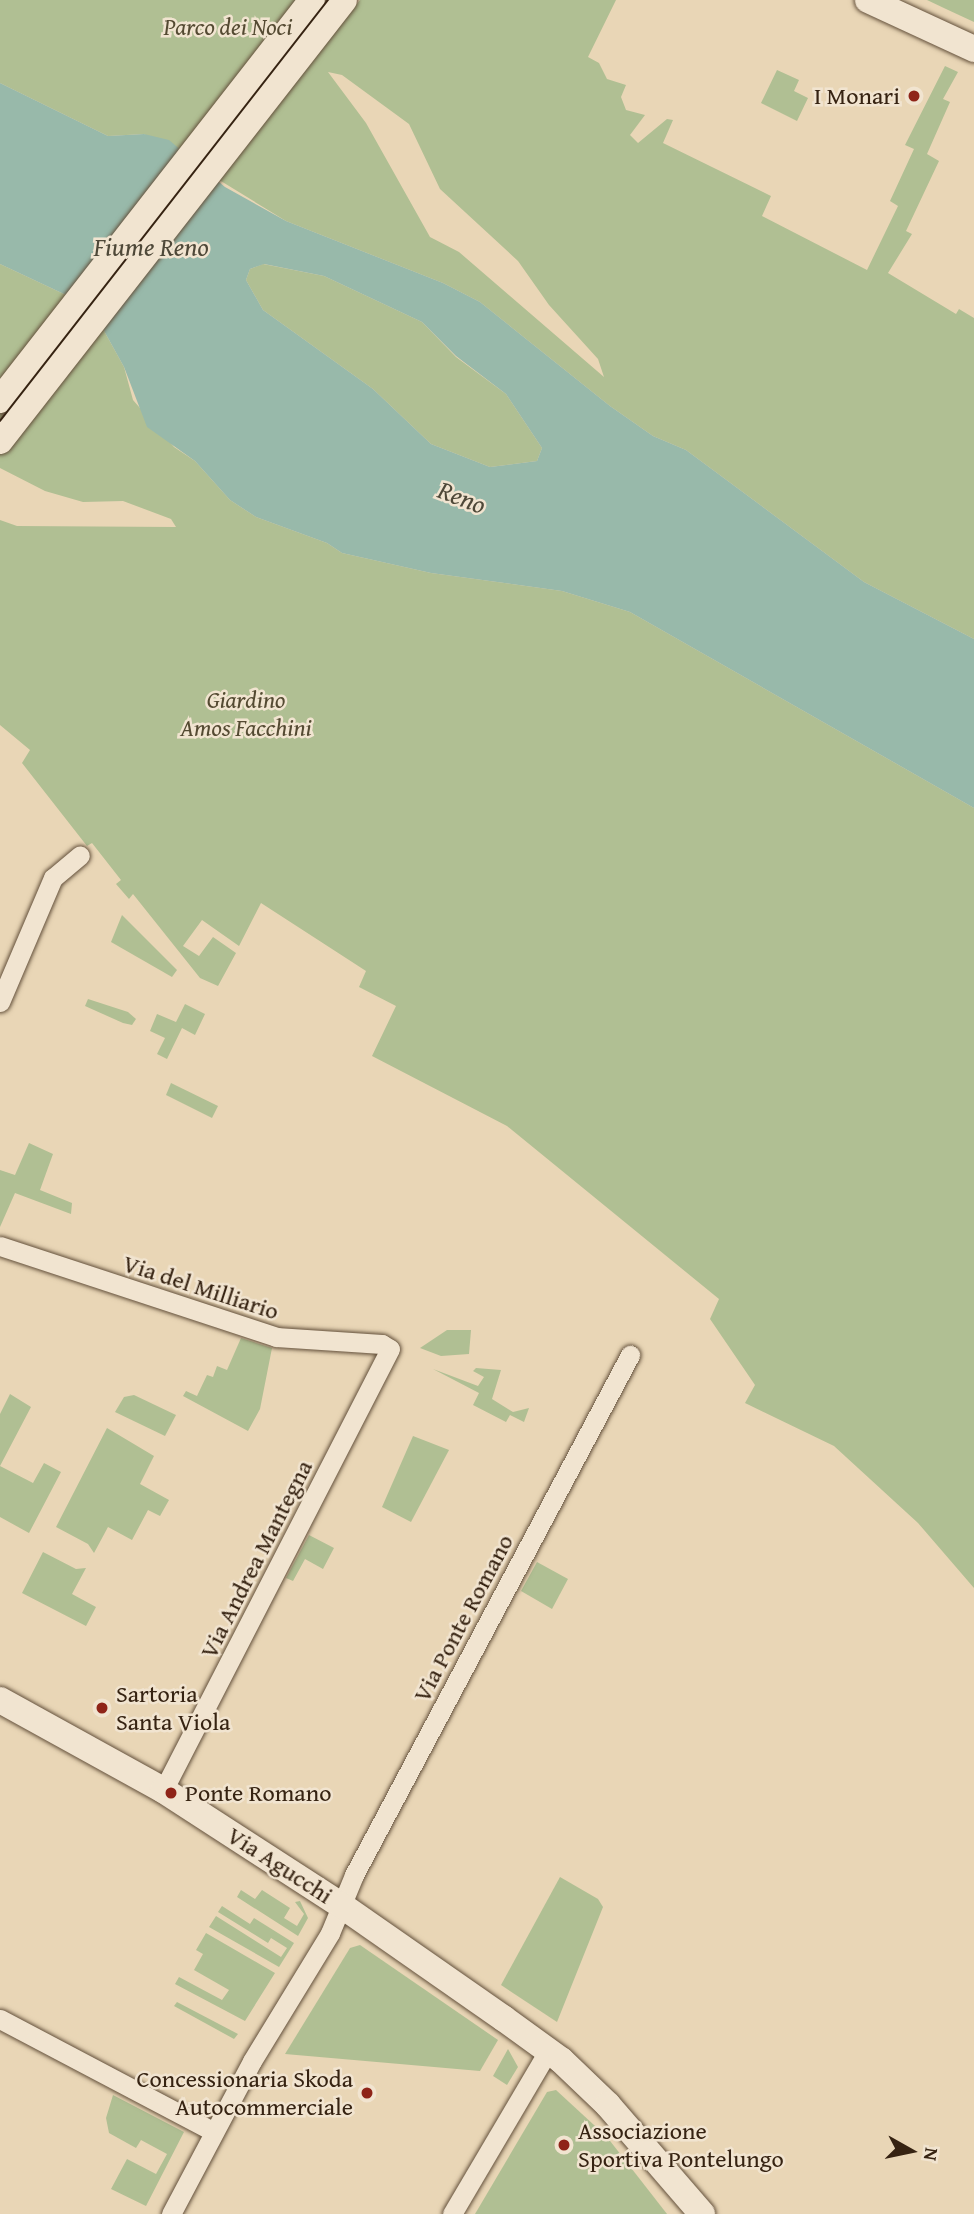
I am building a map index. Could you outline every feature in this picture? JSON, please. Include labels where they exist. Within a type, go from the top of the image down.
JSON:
[{"type":"main road","points":[[0,400],[312,0]]},
{"type":"main road","points":[[0,441],[344,0]]},
{"type":"main road","points":[[868,0],[974,49]]},
{"type":"main road","name":"Via Agucchi","points":[[0,1700],[163,1790],[341,1905],[548,2051],[635,2132],[702,2214]]},
{"type":"street","points":[[0,1002],[53,877],[80,855]]},
{"type":"street","name":"Via del Milliario","points":[[0,1246],[276,1337],[382,1344],[390,1349]]},
{"type":"street","name":"Via Andrea Mantegna","points":[[163,1790],[390,1349]]},
{"type":"street","name":"Via Ponte Romano","points":[[171,2214],[341,1905],[630,1355]]},
{"type":"street","points":[[0,2019],[214,2132]]},
{"type":"street","points":[[452,2214],[548,2051]]},
{"type":"green space","name":"Parco dei Noci","points":[[0,0],[296,0],[309,65],[360,0],[616,0],[588,57],[599,63],[607,79],[626,85],[621,97],[626,110],[645,115],[630,135],[638,143],[667,119],[673,120],[663,143],[771,196],[762,216],[867,270],[898,206],[890,201],[914,149],[905,145],[945,66],[958,72],[943,99],[950,102],[927,154],[939,161],[906,231],[912,234],[888,273],[956,314],[959,309],[974,318],[974,639],[864,582],[686,450],[653,436],[610,406],[480,302],[443,283],[286,221],[144,134],[108,136],[0,83]],"holes":[[[328,72],[342,75],[409,124],[440,189],[518,261],[549,305],[598,359],[604,377],[459,252],[430,237],[366,123]]]},
{"type":"green space","points":[[927,0],[974,0],[974,22],[946,9]]},
{"type":"green space","points":[[777,70],[799,80],[794,91],[808,98],[797,121],[761,103]]},
{"type":"green space","name":"Giardino Amos Facchini","points":[[0,264],[66,295],[103,329],[124,367],[133,400],[174,447],[195,461],[230,500],[256,517],[327,543],[342,553],[431,573],[562,591],[630,612],[974,808],[974,1588],[918,1523],[834,1446],[745,1403],[755,1385],[710,1319],[719,1299],[507,1126],[372,1056],[396,1006],[359,987],[366,971],[261,903],[239,946],[202,920],[183,946],[199,956],[213,937],[236,953],[218,986],[200,978],[133,894],[129,899],[116,884],[121,880],[92,843],[87,846],[22,763],[30,750],[0,725],[0,520],[17,526],[176,527],[171,519],[123,501],[83,502],[45,491],[0,468]]},
{"type":"green space","points":[[263,264],[324,276],[422,322],[456,357],[506,394],[542,448],[537,461],[490,467],[431,444],[373,389],[263,310],[246,280],[250,269]]},
{"type":"green space","points":[[122,915],[177,970],[172,977],[111,942]]},
{"type":"green space","points":[[88,999],[128,1012],[136,1019],[132,1025],[123,1023],[85,1006]]},
{"type":"green space","points":[[185,1004],[205,1014],[195,1035],[182,1028],[167,1059],[157,1054],[165,1038],[150,1031],[157,1014],[176,1022]]},
{"type":"green space","points":[[171,1083],[218,1106],[212,1118],[166,1095]]},
{"type":"green space","points":[[29,1143],[53,1154],[40,1190],[72,1203],[71,1214],[15,1193],[0,1227],[0,1170],[15,1175]]},
{"type":"green space","points":[[447,1330],[471,1330],[469,1354],[441,1356],[420,1348]]},
{"type":"green space","points":[[241,1338],[272,1348],[260,1409],[248,1431],[183,1396],[186,1391],[197,1396],[207,1375],[213,1377],[217,1366],[227,1370]]},
{"type":"green space","points":[[476,1368],[501,1370],[492,1399],[513,1412],[529,1408],[524,1422],[510,1415],[506,1422],[473,1405],[479,1393],[433,1369],[478,1386],[484,1377],[473,1371]]},
{"type":"green space","points":[[10,1394],[31,1407],[0,1466],[0,1414]]},
{"type":"green space","points":[[134,1395],[176,1415],[165,1436],[115,1412],[124,1397]]},
{"type":"green space","points":[[107,1428],[154,1456],[140,1484],[169,1500],[160,1516],[148,1510],[132,1540],[108,1527],[94,1553],[88,1544],[56,1527]]},
{"type":"green space","points":[[413,1436],[449,1450],[411,1522],[382,1507]]},
{"type":"green space","points":[[44,1463],[61,1472],[29,1533],[0,1517],[0,1466],[33,1483]]},
{"type":"green space","points":[[309,1535],[334,1548],[323,1569],[305,1559],[293,1581],[286,1578]]},
{"type":"green space","points":[[43,1552],[76,1569],[86,1568],[72,1594],[96,1607],[86,1626],[22,1593]]},
{"type":"green space","points":[[537,1562],[568,1579],[552,1609],[521,1591]]},
{"type":"green space","points":[[560,1877],[598,1899],[603,1907],[557,2022],[501,1985]]},
{"type":"green space","points":[[241,1890],[255,1899],[262,1890],[290,1908],[284,1918],[297,1926],[304,1914],[295,1902],[300,1901],[308,1918],[298,1936],[237,1897]]},
{"type":"green space","points":[[222,1906],[250,1924],[254,1918],[294,1943],[279,1967],[209,1927],[216,1916],[281,1957],[287,1948],[271,1938],[268,1943],[218,1912]]},
{"type":"green space","points":[[206,1933],[275,1973],[245,2021],[175,1984],[179,1977],[222,2000],[229,1990],[194,1970],[203,1954],[196,1950]]},
{"type":"green space","points":[[360,1945],[498,2040],[480,2071],[285,2054],[350,1948]]},
{"type":"green space","points":[[177,2002],[238,2034],[234,2039],[174,2006]]},
{"type":"green space","points":[[508,2049],[518,2067],[507,2085],[493,2076]]},
{"type":"green space","name":"Associazione Sportiva Pontelungo","points":[[556,2090],[607,2137],[667,2214],[475,2214],[547,2092]]},
{"type":"green space","points":[[113,2095],[184,2132],[146,2206],[111,2189],[127,2159],[156,2174],[167,2154],[141,2140],[136,2148],[109,2133],[106,2118]]},
{"type":"water","name":"Fiume Reno","points":[[0,83],[108,136],[144,134],[169,140],[225,187],[286,221],[443,283],[480,302],[610,406],[653,436],[686,450],[864,582],[974,639],[974,808],[630,612],[562,591],[431,573],[342,553],[327,543],[256,517],[230,500],[195,461],[147,427],[124,367],[103,329],[66,295],[0,264]],"holes":[[[264,264],[324,276],[422,322],[456,356],[506,394],[542,448],[537,461],[490,467],[431,444],[373,389],[263,310],[246,280],[250,269]]]},
{"type":"tram line","points":[[0,421],[328,0]]},
{"type":"place","name":"I Monari","points":[[914,96]]},
{"type":"place","name":"Sartoria Santa Viola","points":[[102,1708]]},
{"type":"place","name":"Ponte Romano","points":[[171,1793]]},
{"type":"place","name":"Concessionaria Skoda Autocommerciale","points":[[367,2093]]},
{"type":"place","name":"Associazione Sportiva Pontelungo","points":[[564,2145]]},
{"type":"water label","name":"Reno","points":[[462,497]]}]
